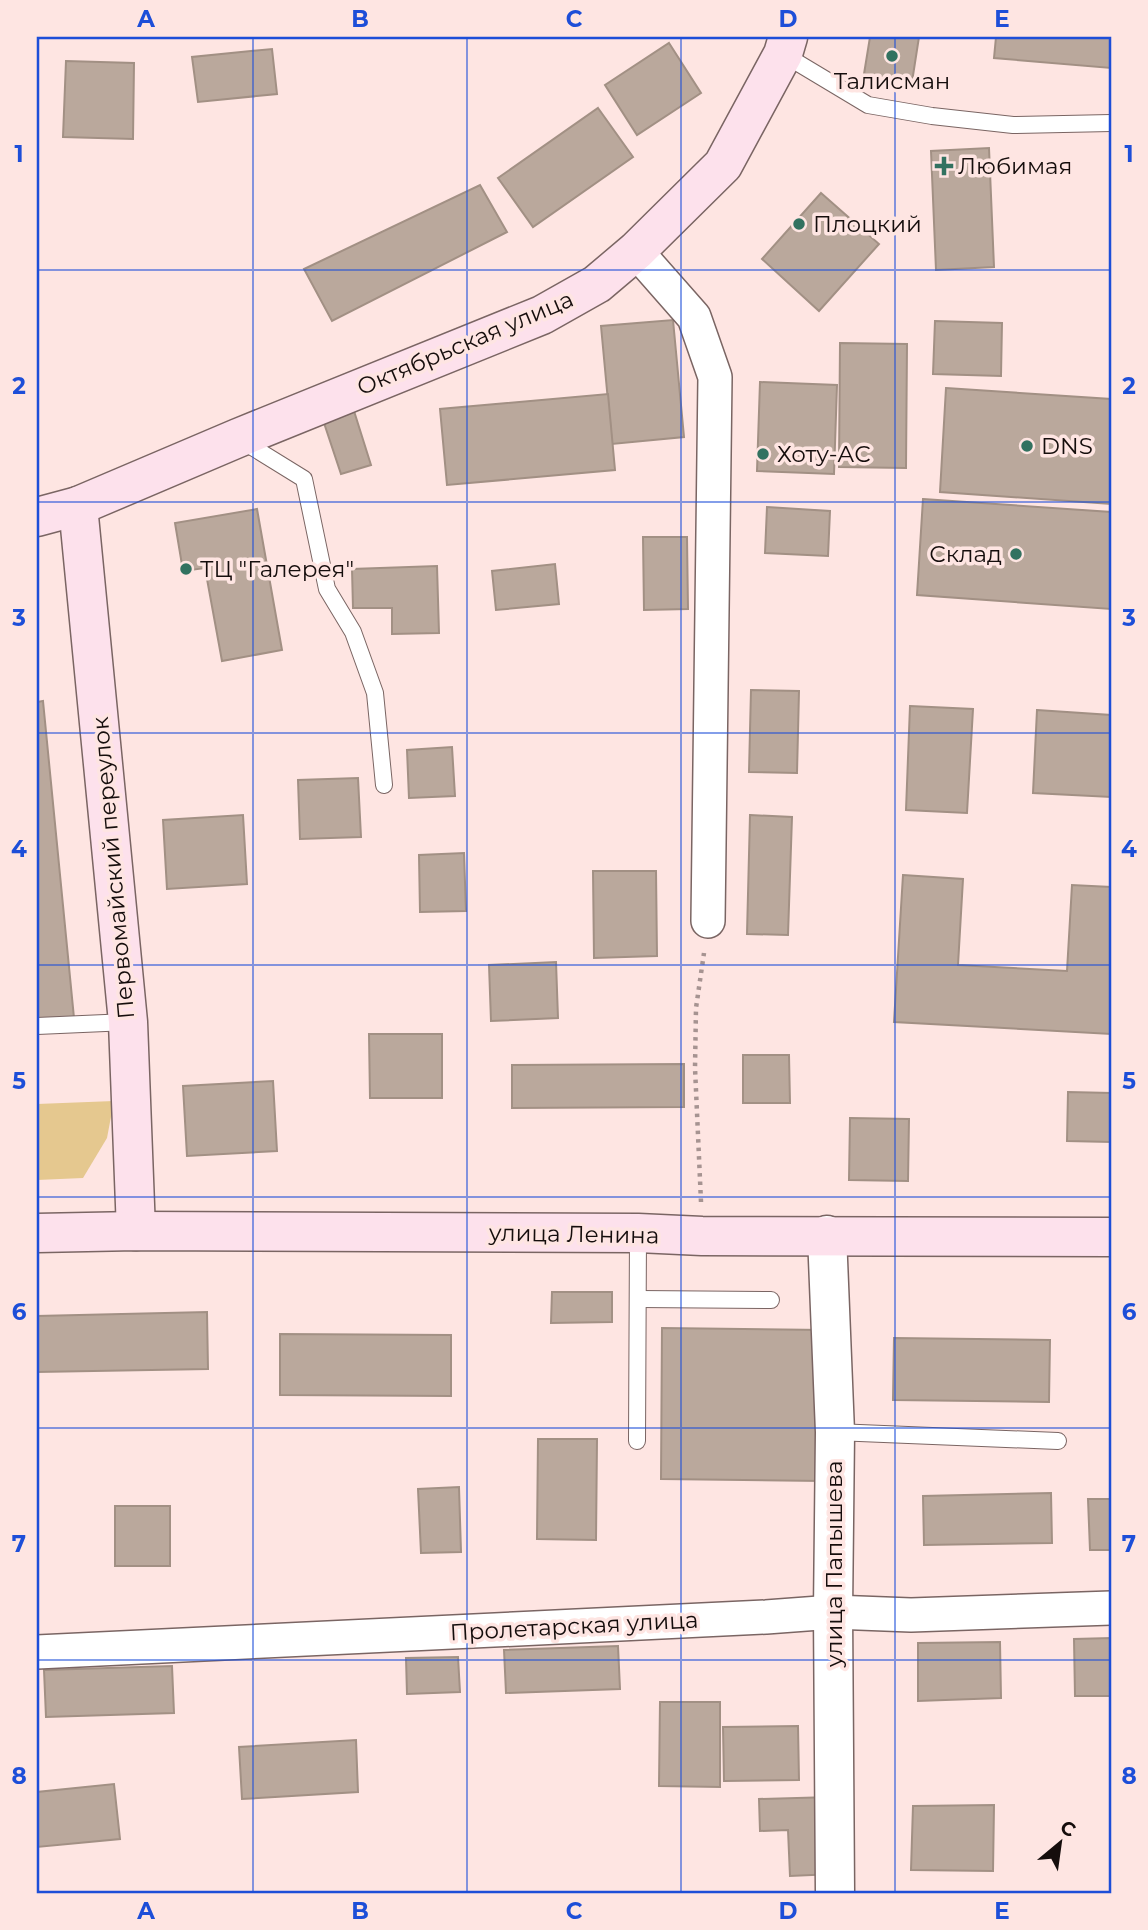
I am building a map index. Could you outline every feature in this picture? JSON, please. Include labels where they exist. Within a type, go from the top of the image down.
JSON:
[{"type":"main road","name":"Октябрьская улица","points":[[37,517],[78,506],[542,315],[597,285],[636,251],[723,165],[786,46]]},
{"type":"main road","name":"Первомайский переулок","points":[[78,506],[128,1021],[136,1231]]},
{"type":"main road","name":"улица Ленина","points":[[37,1233],[136,1231],[1111,1237]]},
{"type":"street","points":[[636,251],[694,317],[715,377],[708,920]]},
{"type":"street","name":"улица Папышева","points":[[827,1235],[835,1432],[835,1893]]},
{"type":"street","name":"Пролетарская улица","points":[[37,1652],[738,1619],[833,1612],[911,1615],[1111,1608]]},
{"type":"lane","points":[[786,46],[868,105],[932,116],[1013,125],[1111,122]]},
{"type":"lane","points":[[238,438],[304,479],[327,589],[353,632],[375,693],[384,785]]},
{"type":"lane","points":[[37,1026],[128,1021]]},
{"type":"lane","points":[[637,1441],[638,1233]]},
{"type":"lane","points":[[639,1299],[771,1300]]},
{"type":"lane","points":[[835,1432],[1058,1441]]},
{"type":"path","points":[[702,1236],[695,1068],[696,1008],[708,920]]},
{"type":"shaded area","points":[[114,1101],[107,1138],[83,1178],[37,1180],[37,1104]]},
{"type":"building","name":"Талисман","points":[[870,37],[919,37],[912,82],[864,74]]},
{"type":"building","points":[[996,37],[1111,37],[1111,68],[994,58]]},
{"type":"building","points":[[669,43],[701,93],[637,135],[605,85]]},
{"type":"building","points":[[272,49],[277,94],[198,102],[192,57]]},
{"type":"building","points":[[66,61],[134,63],[133,139],[63,137]]},
{"type":"building","points":[[598,108],[633,157],[533,227],[498,178]]},
{"type":"building","points":[[989,148],[994,267],[936,270],[931,151]]},
{"type":"building","points":[[480,185],[507,232],[332,321],[304,269]]},
{"type":"building","points":[[821,193],[879,244],[819,311],[762,259]]},
{"type":"building","points":[[673,320],[684,437],[612,444],[601,326]]},
{"type":"building","points":[[935,321],[1002,323],[1001,376],[933,374]]},
{"type":"building","points":[[840,343],[907,344],[906,468],[839,467]]},
{"type":"building","points":[[760,382],[837,385],[834,474],[757,471]]},
{"type":"building","name":"DNS","points":[[946,388],[1111,399],[1111,504],[940,492]]},
{"type":"building","points":[[608,394],[615,470],[447,485],[440,409]]},
{"type":"building","points":[[354,411],[371,465],[341,474],[323,420]]},
{"type":"building","name":"Склад","points":[[923,499],[1111,512],[1111,609],[917,595]]},
{"type":"building","points":[[767,507],[830,511],[828,556],[765,553]]},
{"type":"building","points":[[257,509],[282,650],[222,661],[205,568],[183,571],[175,523]]},
{"type":"building","points":[[643,537],[687,537],[688,609],[644,610]]},
{"type":"building","points":[[555,564],[559,604],[496,610],[492,571]]},
{"type":"building","points":[[437,566],[439,633],[392,634],[392,608],[353,608],[352,569]]},
{"type":"building","points":[[751,690],[799,691],[797,773],[749,772]]},
{"type":"building","points":[[43,701],[74,1018],[37,1021],[37,702]]},
{"type":"building","points":[[910,706],[973,709],[967,813],[906,810]]},
{"type":"building","points":[[1037,710],[1111,715],[1111,797],[1033,793]]},
{"type":"building","points":[[452,747],[455,796],[409,798],[407,750]]},
{"type":"building","points":[[358,778],[361,837],[300,839],[298,780]]},
{"type":"building","points":[[243,815],[247,884],[167,889],[163,820]]},
{"type":"building","points":[[750,815],[792,817],[788,935],[747,934]]},
{"type":"building","points":[[464,853],[466,911],[420,912],[419,855]]},
{"type":"building","points":[[593,871],[656,871],[657,956],[594,958]]},
{"type":"building","points":[[903,875],[963,879],[958,965],[1067,971],[1072,885],[1111,887],[1111,1034],[894,1022]]},
{"type":"building","points":[[556,962],[558,1018],[491,1021],[489,965]]},
{"type":"building","points":[[369,1034],[442,1034],[442,1098],[370,1098]]},
{"type":"building","points":[[743,1055],[789,1055],[790,1103],[743,1103]]},
{"type":"building","points":[[684,1064],[684,1107],[512,1108],[512,1065]]},
{"type":"building","points":[[273,1081],[277,1151],[187,1156],[183,1086]]},
{"type":"building","points":[[1068,1092],[1111,1093],[1111,1142],[1067,1141]]},
{"type":"building","points":[[850,1118],[909,1119],[908,1181],[849,1180]]},
{"type":"building","points":[[552,1292],[612,1292],[612,1322],[551,1323]]},
{"type":"building","points":[[207,1312],[208,1369],[37,1372],[37,1316]]},
{"type":"building","points":[[662,1328],[824,1330],[822,1481],[661,1479]]},
{"type":"building","points":[[280,1334],[451,1335],[451,1396],[280,1395]]},
{"type":"building","points":[[894,1338],[1050,1340],[1049,1402],[893,1400]]},
{"type":"building","points":[[538,1439],[597,1439],[596,1540],[537,1539]]},
{"type":"building","points":[[459,1487],[461,1552],[421,1553],[418,1489]]},
{"type":"building","points":[[1051,1493],[1052,1543],[924,1545],[923,1496]]},
{"type":"building","points":[[1088,1499],[1111,1499],[1111,1550],[1090,1550]]},
{"type":"building","points":[[115,1506],[170,1506],[170,1566],[115,1566]]},
{"type":"building","points":[[1111,1638],[1111,1696],[1075,1696],[1074,1639]]},
{"type":"building","points":[[1000,1642],[1001,1698],[918,1701],[918,1643]]},
{"type":"building","points":[[618,1646],[620,1689],[506,1693],[504,1650]]},
{"type":"building","points":[[458,1657],[460,1692],[407,1694],[406,1658]]},
{"type":"building","points":[[172,1666],[174,1713],[46,1717],[44,1670]]},
{"type":"building","points":[[660,1702],[720,1702],[720,1787],[659,1786]]},
{"type":"building","points":[[798,1726],[799,1780],[724,1781],[723,1727]]},
{"type":"building","points":[[356,1740],[358,1792],[242,1799],[239,1747]]},
{"type":"building","points":[[114,1784],[120,1839],[37,1847],[37,1792]]},
{"type":"building","points":[[831,1797],[834,1874],[790,1876],[788,1830],[760,1831],[759,1799]]},
{"type":"building","points":[[994,1805],[993,1871],[911,1870],[913,1806]]},
{"type":"place","name":"Талисман","points":[[892,56]]},
{"type":"place","name":"Любимая","points":[[944,166]]},
{"type":"place","name":"Плоцкий","points":[[799,224]]},
{"type":"place","name":"DNS","points":[[1027,446]]},
{"type":"place","name":"Хоту-АС","points":[[763,454]]},
{"type":"place","name":"Склад","points":[[1016,554]]},
{"type":"place","name":"ТЦ \"Галерея\"","points":[[186,569]]}]
